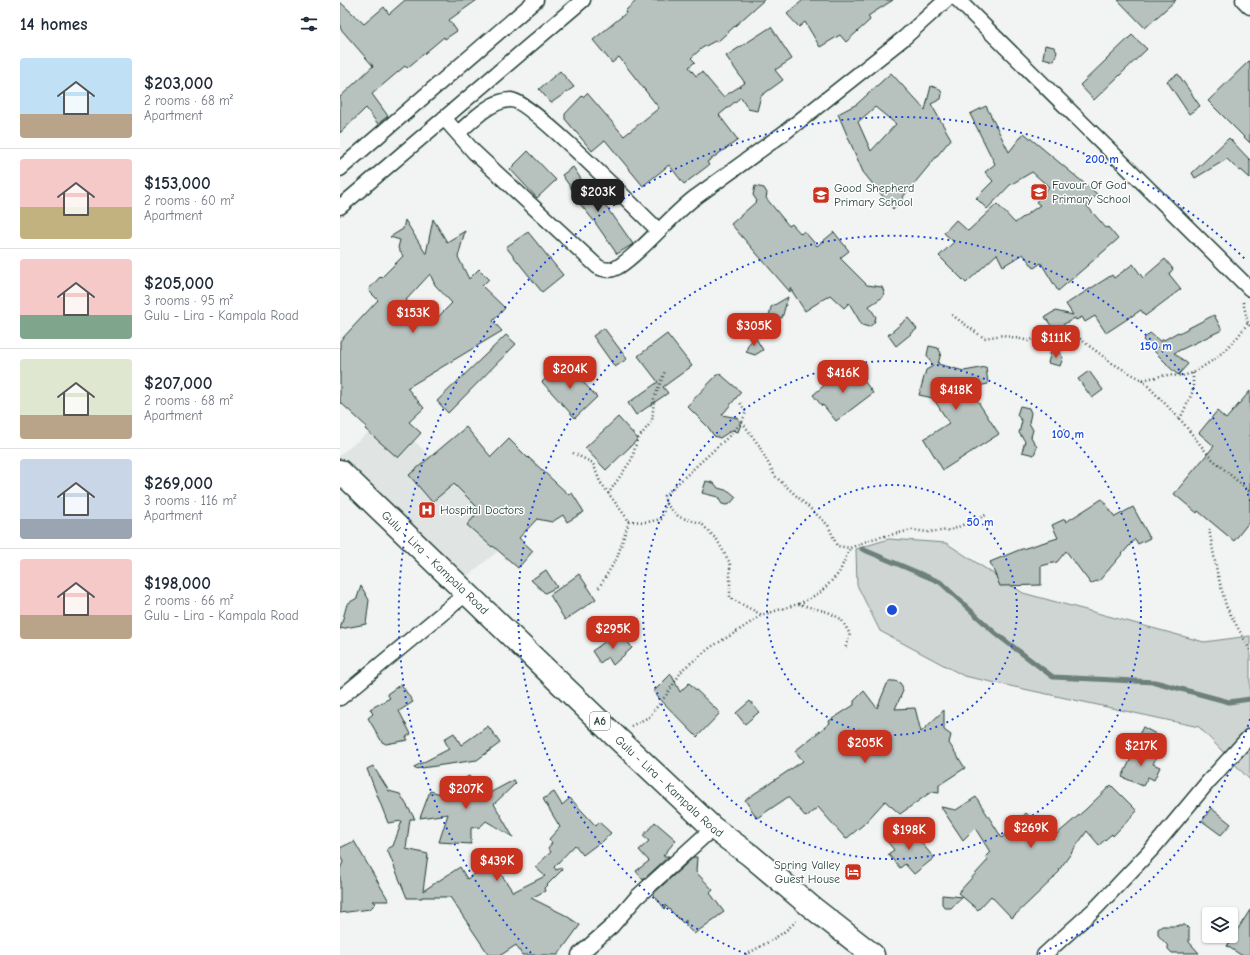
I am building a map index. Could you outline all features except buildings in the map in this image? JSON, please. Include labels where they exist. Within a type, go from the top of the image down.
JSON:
[{"type":"main road","name":"Gulu - Lira - Kampala Road","points":[[340,471],[713,828],[750,855],[809,905],[873,955]]},
{"type":"street","points":[[340,169],[446,76],[536,0]]},
{"type":"street","points":[[340,207],[583,0]]},
{"type":"street","points":[[444,118],[474,152],[598,267],[605,270],[615,269],[627,261],[693,199],[784,132],[898,43],[946,0]]},
{"type":"street","points":[[958,0],[1250,289]]},
{"type":"street","points":[[1243,0],[1250,7]]},
{"type":"street","points":[[458,133],[493,104],[504,100],[513,100],[523,104],[554,130],[659,231]]},
{"type":"street","points":[[340,698],[467,593]]},
{"type":"street","points":[[1044,955],[1097,907],[1152,848],[1208,782],[1250,736]]},
{"type":"street","points":[[579,955],[612,926],[637,897],[713,828]]},
{"type":"path","points":[[952,315],[984,338],[1003,335],[1029,341],[1052,330],[1080,339],[1112,363],[1142,380],[1180,420],[1210,457],[1250,492]]},
{"type":"path","points":[[1142,380],[1165,375],[1182,376],[1193,373],[1215,359],[1236,339],[1248,323]]},
{"type":"path","points":[[608,494],[632,459],[637,440],[652,421],[654,399],[665,371]]},
{"type":"path","points":[[1180,420],[1193,391],[1193,373]]},
{"type":"path","points":[[738,401],[746,412],[742,422],[728,437],[664,496],[666,504],[679,517],[700,523],[717,540],[730,563],[730,598],[762,615]]},
{"type":"path","points":[[742,422],[758,444],[775,476],[828,525],[837,546],[850,548],[872,539],[912,530],[928,532],[951,530],[986,515]]},
{"type":"path","points":[[573,452],[593,463],[600,482],[629,521],[648,522],[661,519],[666,504]]},
{"type":"path","points":[[598,589],[617,558],[629,521]]},
{"type":"path","points":[[1209,529],[1217,572],[1226,606],[1250,650]]},
{"type":"path","points":[[614,734],[649,717],[667,694],[683,669],[711,647],[762,615],[798,604],[821,592],[839,573],[850,548]]},
{"type":"path","points":[[798,604],[828,612],[841,619],[850,634],[845,649]]},
{"type":"path","points":[[746,955],[778,937],[790,928],[809,905]]},
{"type":"shaded area","name":"Hospital Doctors","points":[[389,416],[513,539],[451,589],[340,482],[340,455]]},
{"type":"shaded area","points":[[889,539],[946,543],[1023,593],[1204,642],[1250,636],[1250,780],[1199,727],[964,676],[880,631],[857,585],[856,549]]},
{"type":"waterway","points":[[862,549],[940,582],[995,633],[1053,677],[1155,682],[1229,702],[1250,699]]},
{"type":"place","name":"Favour Of God Primary School","points":[[1039,192]]},
{"type":"place","name":"Good Shepherd Primary School","points":[[821,195]]},
{"type":"place","name":"Hospital Doctors","points":[[427,510]]},
{"type":"place","name":"Spring Valley Guest House","points":[[853,872]]}]
